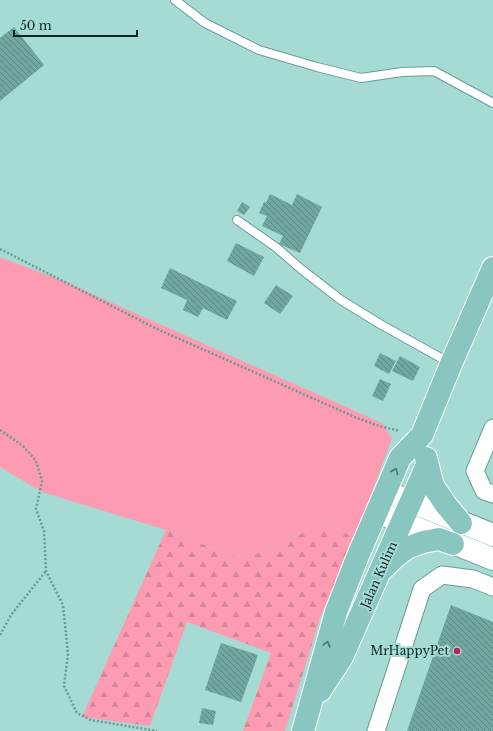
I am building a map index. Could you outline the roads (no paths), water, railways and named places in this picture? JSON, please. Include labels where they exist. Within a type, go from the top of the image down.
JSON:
[{"type":"main road","name":"Jalan Kulim","points":[[303,731],[336,612],[377,512],[400,458],[422,435],[493,268]]},
{"type":"main road","points":[[422,435],[427,465],[434,486],[446,505],[462,523]]},
{"type":"main road","name":"Jalan Kulim","points":[[309,708],[342,657],[427,465]]},
{"type":"main road","points":[[386,492],[493,535]]},
{"type":"main road","points":[[377,512],[453,544]]},
{"type":"main road","points":[[380,572],[407,548],[423,542],[439,539],[493,559]]},
{"type":"street","points":[[489,493],[475,471],[493,428]]},
{"type":"street","points":[[376,731],[422,589],[442,574],[473,579],[493,587]]},
{"type":"lane","points":[[175,0],[205,23],[259,50],[317,68],[361,78],[402,72],[434,71],[493,104]]},
{"type":"lane","points":[[237,220],[277,248],[341,300],[451,364]]},
{"type":"place","name":"MrHappyPet","points":[[457,651]]}]
